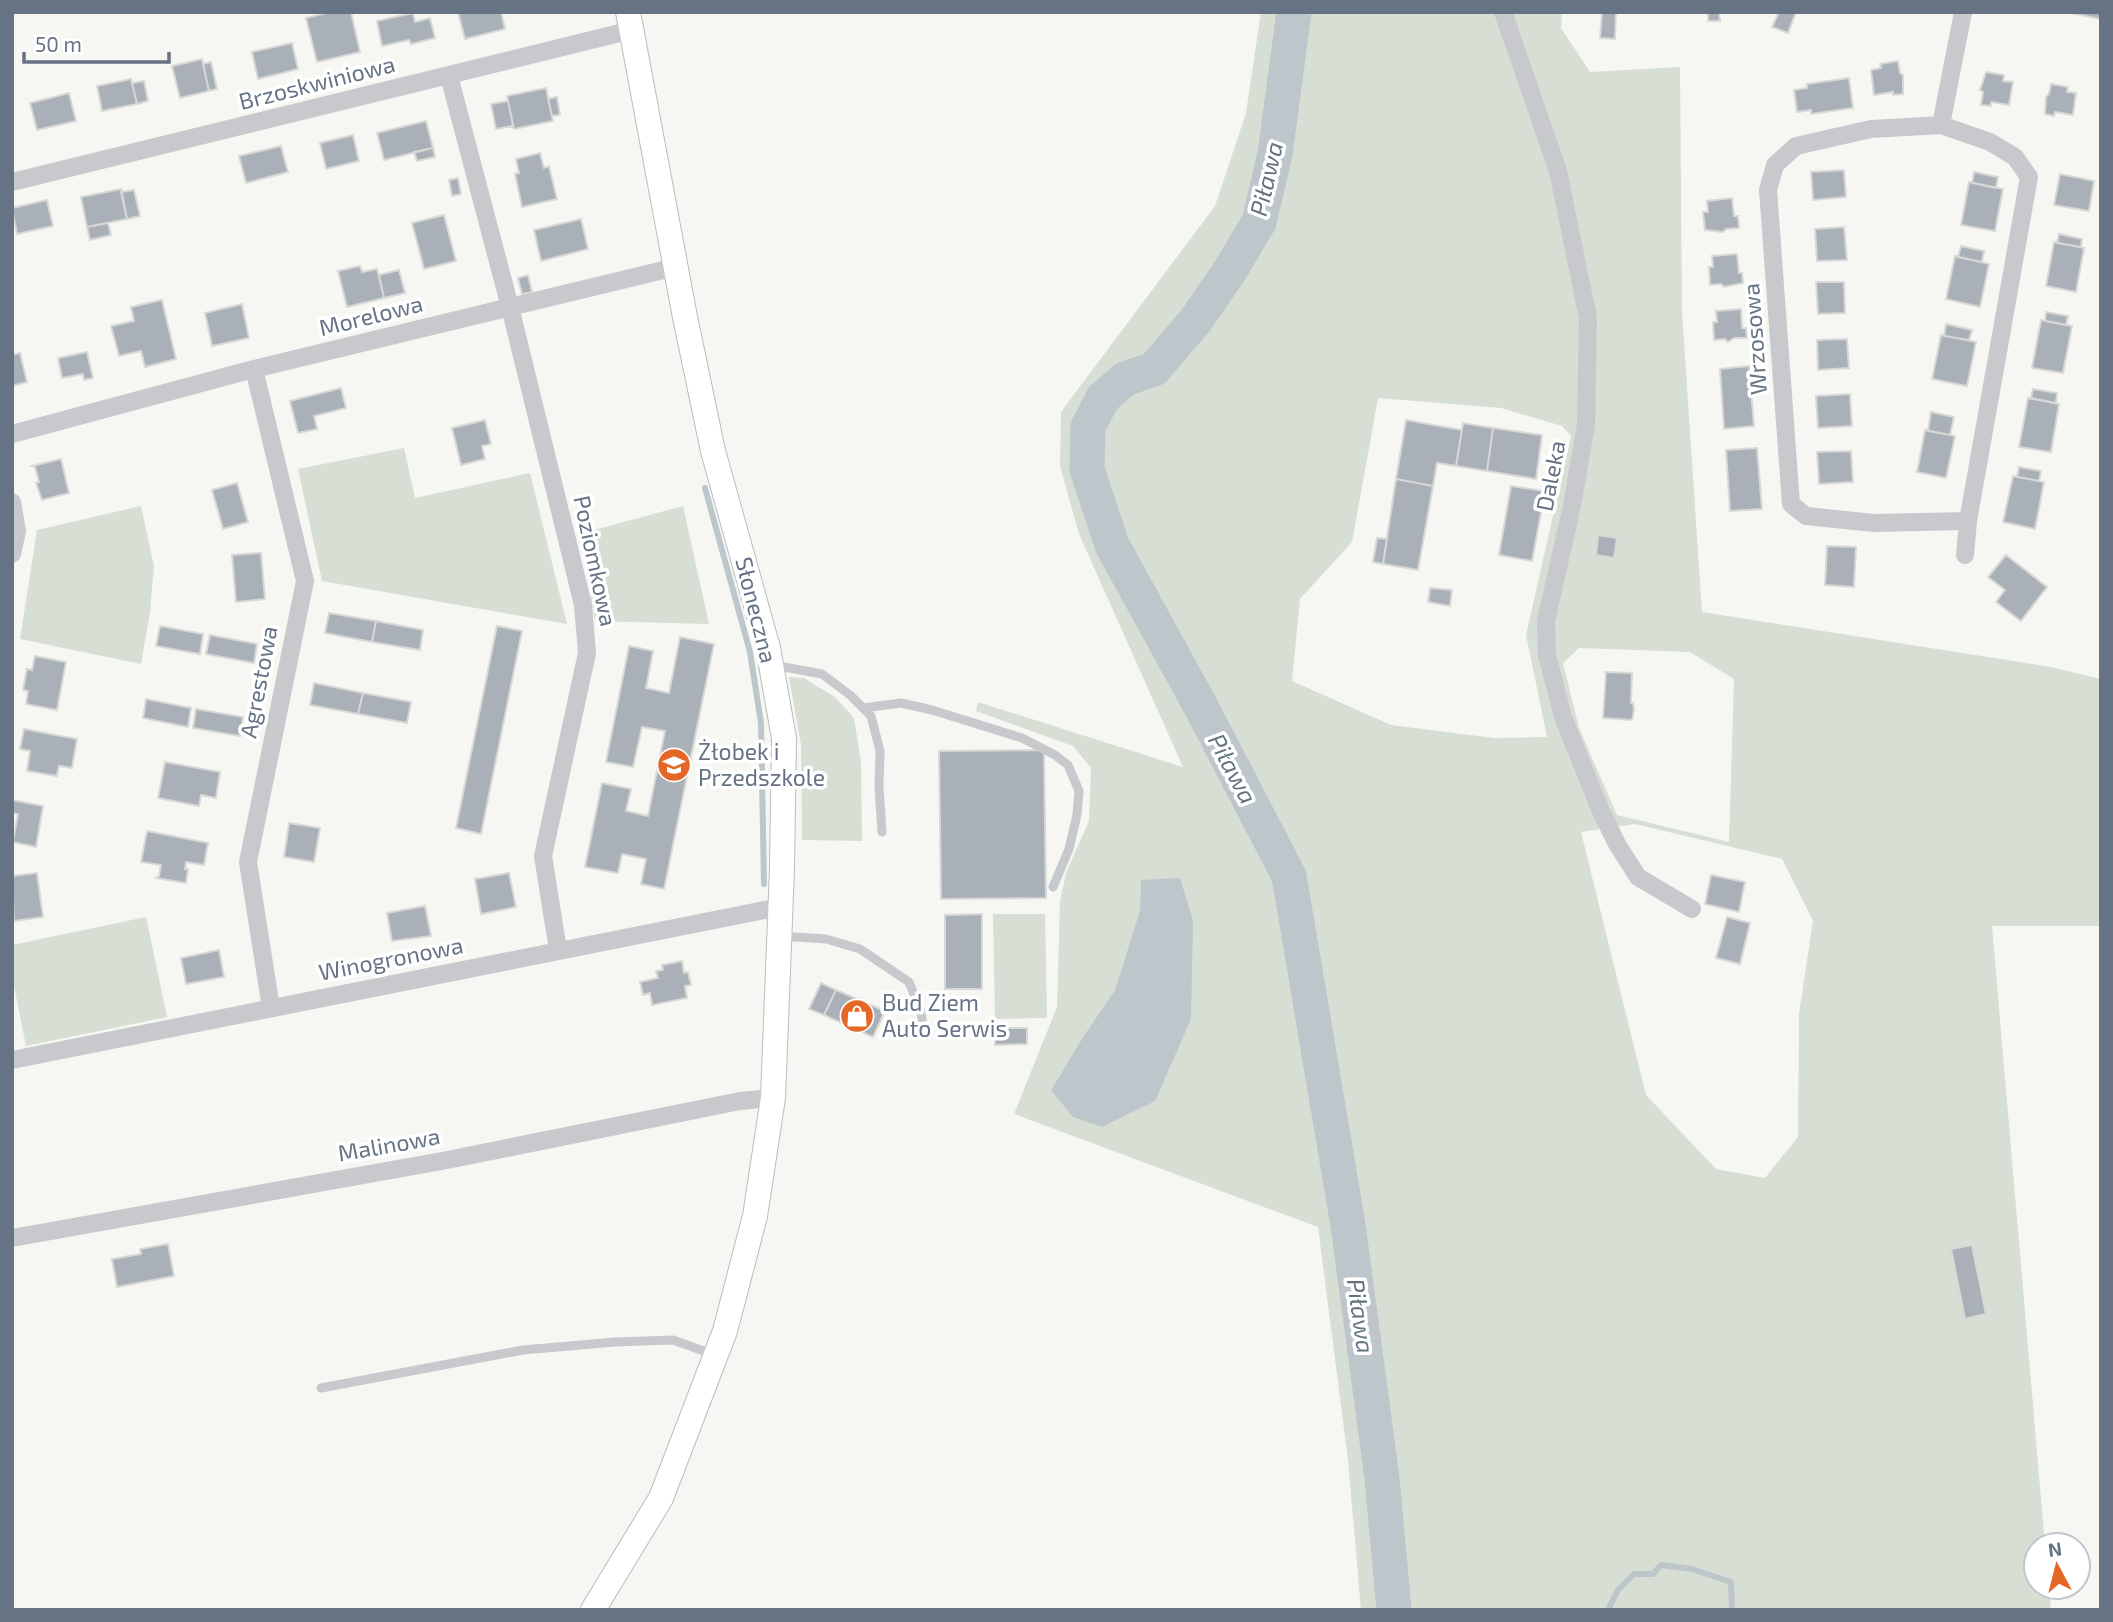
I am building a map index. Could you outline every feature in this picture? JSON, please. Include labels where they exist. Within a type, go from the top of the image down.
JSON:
[{"type":"street","name":"Daleka","points":[[1503,12],[1558,171],[1588,317],[1586,424],[1572,506],[1546,621],[1547,654],[1563,717],[1617,844],[1638,877],[1692,909]]},
{"type":"street","points":[[1941,125],[1963,12]]},
{"type":"street","name":"Brzoskwiniowa","points":[[12,182],[449,76],[630,21]]},
{"type":"street","name":"Słoneczna","points":[[593,1610],[661,1498],[725,1331],[755,1216],[773,1098],[784,738],[771,665],[713,451],[630,21]]},
{"type":"street","points":[[449,76],[510,307]]},
{"type":"street","name":"Wrzosowa","points":[[1965,555],[1968,521],[2029,177],[2015,157],[1998,147],[1941,125],[1871,129],[1796,146],[1775,165],[1768,190],[1791,504],[1806,516],[1861,522],[1968,521]]},
{"type":"street","name":"Morelowa","points":[[12,434],[254,369],[676,267]]},
{"type":"street","name":"Poziomkowa","points":[[510,307],[583,605],[587,653],[543,856],[558,950]]},
{"type":"street","name":"Agrestowa","points":[[254,369],[305,581],[248,862],[271,1008]]},
{"type":"street","points":[[12,502],[17,531],[12,554]]},
{"type":"street","name":"Winogronowa","points":[[12,1060],[780,907]]},
{"type":"street","name":"Malinowa","points":[[12,1238],[442,1161],[740,1101],[773,1098]]},
{"type":"lane","points":[[771,665],[822,674],[850,695],[870,716],[880,751],[882,832]]},
{"type":"lane","points":[[863,708],[901,703],[932,710],[1022,738],[1068,765],[1079,791],[1077,815],[1069,849],[1053,887]]},
{"type":"lane","points":[[779,936],[826,939],[860,949],[909,982],[921,1012],[924,1035]]},
{"type":"lane","points":[[321,1388],[523,1350],[615,1342],[673,1340],[716,1355]]},
{"type":"shaded area","points":[[1261,12],[1562,12],[1561,28],[1590,72],[1680,67],[1682,311],[1702,612],[2051,667],[2101,679],[2101,926],[1992,926],[2044,1531],[2022,1531],[2022,1601],[2050,1601],[2051,1610],[1361,1610],[1348,1460],[1318,1227],[1014,1114],[1057,1007],[1060,902],[1066,873],[1089,821],[1091,768],[1073,746],[976,711],[978,702],[1183,767],[1079,534],[1060,466],[1061,412],[1215,206],[1246,113]],"holes":[[[1378,398],[1501,408],[1562,426],[1571,436],[1526,635],[1547,737],[1494,738],[1391,725],[1292,681],[1300,599],[1352,542]],[[1579,648],[1690,652],[1734,679],[1729,842],[1617,815],[1579,728],[1563,663]],[[1635,824],[1782,859],[1813,921],[1799,1014],[1798,1137],[1765,1178],[1716,1169],[1646,1095],[1581,832]],[[1141,881],[1155,1101],[1051,1090],[1115,990],[1140,910]]]},
{"type":"shaded area","points":[[404,448],[415,498],[530,473],[567,624],[322,581],[298,469]]},
{"type":"shaded area","points":[[141,506],[154,566],[141,664],[20,639],[37,530]]},
{"type":"shaded area","points":[[683,506],[709,624],[595,621],[579,534]]},
{"type":"shaded area","points":[[789,677],[804,678],[835,697],[854,718],[861,762],[862,841],[802,840],[801,745]]},
{"type":"shaded area","points":[[1180,878],[1193,921],[1191,1019],[1155,1101],[1102,1127],[1073,1117],[1051,1090],[1115,990],[1140,910],[1141,880]]},
{"type":"shaded area","points":[[993,914],[1045,914],[1047,1018],[995,1019]]},
{"type":"shaded area","points":[[146,917],[167,1017],[26,1046],[12,976],[12,945]]},
{"type":"building","points":[[330,12],[351,12],[360,52],[317,62],[306,18]]},
{"type":"building","points":[[458,12],[501,12],[505,29],[465,39]]},
{"type":"building","points":[[1602,12],[1616,13],[1615,39],[1600,38]]},
{"type":"building","points":[[1708,12],[1719,12],[1720,21],[1708,21]]},
{"type":"building","points":[[1779,12],[1796,12],[1788,33],[1772,27]]},
{"type":"building","points":[[2065,12],[2101,12],[2101,19]]},
{"type":"building","points":[[413,13],[415,22],[430,18],[435,38],[411,44],[409,40],[382,46],[377,21]]},
{"type":"building","points":[[292,43],[298,69],[258,79],[252,52]]},
{"type":"building","points":[[202,59],[209,91],[180,98],[172,66]]},
{"type":"building","points":[[1898,61],[1900,73],[1903,75],[1903,94],[1893,95],[1893,92],[1874,95],[1871,70],[1881,68],[1880,64]]},
{"type":"building","points":[[211,62],[217,89],[209,91],[203,64]]},
{"type":"building","points":[[1986,72],[2004,75],[2003,81],[2013,82],[2009,105],[1991,102],[1991,106],[1981,105],[1983,92],[1980,90]]},
{"type":"building","points":[[1849,78],[1853,108],[1811,114],[1811,110],[1797,112],[1794,90],[1807,88],[1807,84]]},
{"type":"building","points":[[131,79],[137,104],[102,111],[97,86]]},
{"type":"building","points":[[144,81],[148,101],[137,104],[132,83]]},
{"type":"building","points":[[2051,84],[2068,87],[2067,92],[2076,93],[2073,115],[2055,112],[2054,116],[2045,114],[2046,97]]},
{"type":"building","points":[[546,88],[553,121],[514,129],[507,96]]},
{"type":"building","points":[[69,93],[76,121],[37,130],[30,103]]},
{"type":"building","points":[[557,97],[560,115],[552,116],[548,99]]},
{"type":"building","points":[[508,101],[513,126],[496,129],[491,104]]},
{"type":"building","points":[[426,121],[433,148],[384,160],[377,133]]},
{"type":"building","points":[[353,135],[359,161],[326,169],[320,143]]},
{"type":"building","points":[[281,146],[288,172],[246,183],[239,156]]},
{"type":"building","points":[[433,148],[435,157],[417,161],[414,152]]},
{"type":"building","points":[[540,153],[544,168],[549,166],[557,199],[522,207],[515,174],[519,173],[516,159]]},
{"type":"building","points":[[1844,170],[1846,197],[1813,200],[1811,172]]},
{"type":"building","points":[[1974,172],[1998,177],[1996,188],[1972,183]]},
{"type":"building","points":[[2060,174],[2094,181],[2089,211],[2054,205]]},
{"type":"building","points":[[458,178],[461,194],[452,196],[449,180]]},
{"type":"building","points":[[1969,182],[2003,189],[1995,231],[1961,225]]},
{"type":"building","points":[[121,189],[127,219],[87,227],[81,197]]},
{"type":"building","points":[[134,190],[140,216],[127,219],[121,192]]},
{"type":"building","points":[[1732,198],[1734,216],[1738,216],[1739,228],[1726,229],[1723,232],[1705,230],[1703,212],[1708,212],[1707,201]]},
{"type":"building","points":[[47,200],[53,226],[17,234],[12,208]]},
{"type":"building","points":[[444,215],[456,261],[424,269],[412,223]]},
{"type":"building","points":[[581,219],[588,249],[541,261],[534,230]]},
{"type":"building","points":[[108,223],[111,235],[90,240],[87,227]]},
{"type":"building","points":[[1844,227],[1847,260],[1817,261],[1815,229]]},
{"type":"building","points":[[2059,234],[2082,239],[2081,247],[2057,243]]},
{"type":"building","points":[[2054,242],[2084,248],[2076,292],[2046,286]]},
{"type":"building","points":[[1961,246],[1984,251],[1982,262],[1958,257]]},
{"type":"building","points":[[1737,254],[1743,283],[1724,287],[1721,284],[1710,285],[1709,267],[1713,267],[1712,256]]},
{"type":"building","points":[[1955,256],[1989,264],[1980,307],[1946,299]]},
{"type":"building","points":[[360,266],[362,272],[377,269],[384,298],[347,307],[338,271]]},
{"type":"building","points":[[399,270],[405,293],[384,298],[379,275]]},
{"type":"building","points":[[528,275],[532,292],[522,294],[518,278]]},
{"type":"building","points":[[1816,282],[1844,282],[1845,313],[1818,314]]},
{"type":"building","points":[[162,300],[176,359],[145,367],[141,351],[119,356],[111,326],[134,321],[131,307]]},
{"type":"building","points":[[242,304],[249,338],[212,346],[205,313]]},
{"type":"building","points":[[1741,309],[1742,328],[1746,328],[1747,338],[1734,338],[1728,342],[1725,339],[1714,340],[1713,322],[1717,322],[1716,311]]},
{"type":"building","points":[[2046,312],[2068,316],[2066,325],[2045,321]]},
{"type":"building","points":[[2041,320],[2072,326],[2063,373],[2032,368]]},
{"type":"building","points":[[1946,324],[1972,330],[1969,340],[1944,336]]},
{"type":"building","points":[[1941,335],[1976,342],[1967,386],[1932,379]]},
{"type":"building","points":[[1847,339],[1849,368],[1818,370],[1817,340]]},
{"type":"building","points":[[87,352],[93,378],[84,380],[83,374],[62,378],[58,358]]},
{"type":"building","points":[[20,353],[27,382],[12,386],[12,355]]},
{"type":"building","points":[[1749,366],[1754,426],[1724,429],[1720,369]]},
{"type":"building","points":[[341,388],[346,408],[314,416],[317,429],[298,433],[290,401]]},
{"type":"building","points":[[2033,389],[2057,393],[2056,403],[2031,398]]},
{"type":"building","points":[[1850,394],[1852,426],[1818,428],[1816,396]]},
{"type":"building","points":[[2028,398],[2059,404],[2051,452],[2019,447]]},
{"type":"building","points":[[1931,412],[1954,417],[1950,435],[1928,431]]},
{"type":"building","points":[[485,420],[491,444],[482,446],[485,459],[461,465],[452,428]]},
{"type":"building","points":[[1406,420],[1462,430],[1456,466],[1437,463],[1433,486],[1396,479]]},
{"type":"building","points":[[1463,423],[1493,428],[1487,471],[1456,466]]},
{"type":"building","points":[[1493,428],[1542,435],[1536,479],[1487,471]]},
{"type":"building","points":[[1925,430],[1955,436],[1946,478],[1917,472]]},
{"type":"building","points":[[1757,448],[1762,509],[1730,511],[1726,450]]},
{"type":"building","points":[[1851,451],[1853,482],[1819,484],[1817,452]]},
{"type":"building","points":[[61,459],[69,493],[42,500],[36,483],[39,482],[35,467],[32,466]]},
{"type":"building","points":[[2019,467],[2041,471],[2039,481],[2017,477]]},
{"type":"building","points":[[2013,476],[2044,482],[2035,529],[2003,522]]},
{"type":"building","points":[[1396,479],[1433,486],[1418,570],[1383,564]]},
{"type":"building","points":[[237,483],[248,522],[223,529],[212,490]]},
{"type":"building","points":[[1511,486],[1545,491],[1532,561],[1499,555]]},
{"type":"building","points":[[1598,535],[1617,538],[1614,558],[1596,555]]},
{"type":"building","points":[[1377,538],[1387,539],[1383,564],[1373,562]]},
{"type":"building","points":[[1827,546],[1856,547],[1854,587],[1825,585]]},
{"type":"building","points":[[261,553],[265,599],[236,602],[232,555]]},
{"type":"building","points":[[2006,555],[2047,587],[2021,621],[1996,602],[2005,590],[1988,577]]},
{"type":"building","points":[[1430,588],[1452,590],[1450,606],[1428,602]]},
{"type":"building","points":[[329,613],[376,621],[372,642],[325,633]]},
{"type":"building","points":[[376,621],[423,630],[420,650],[372,642]]},
{"type":"building","points":[[160,626],[203,634],[200,654],[156,646]]},
{"type":"building","points":[[497,626],[522,631],[481,834],[456,828]]},
{"type":"building","points":[[210,635],[257,644],[254,663],[206,654]]},
{"type":"building","name":"Żłobek i Przedszkole","points":[[680,637],[714,644],[664,889],[641,884],[646,859],[622,854],[618,873],[585,867],[602,783],[631,789],[626,811],[648,816],[665,731],[642,727],[633,767],[606,762],[629,646],[653,651],[646,688],[669,693]]},
{"type":"building","points":[[35,656],[66,662],[57,710],[26,704],[28,691],[23,690],[25,679],[27,669],[32,670]]},
{"type":"building","points":[[1606,672],[1632,673],[1632,720],[1603,718]]},
{"type":"building","points":[[314,683],[363,693],[358,714],[310,705]]},
{"type":"building","points":[[363,693],[411,702],[407,723],[358,714]]},
{"type":"building","points":[[146,699],[191,708],[188,727],[143,718]]},
{"type":"building","points":[[196,709],[243,717],[240,736],[193,728]]},
{"type":"building","points":[[24,729],[77,739],[72,768],[59,766],[57,776],[27,771],[30,751],[20,749]]},
{"type":"building","points":[[1044,750],[1046,898],[941,899],[939,751]]},
{"type":"building","points":[[165,762],[220,772],[216,798],[201,795],[199,806],[158,798]]},
{"type":"building","points":[[12,800],[43,806],[36,847],[13,842],[18,814],[12,813]]},
{"type":"building","points":[[289,823],[320,828],[314,862],[284,857]]},
{"type":"building","points":[[147,831],[208,843],[204,865],[186,862],[186,883],[156,878],[161,865],[141,862]]},
{"type":"building","points":[[37,873],[43,917],[14,921],[12,876]]},
{"type":"building","points":[[509,873],[516,907],[481,914],[475,879]]},
{"type":"building","points":[[1711,875],[1745,882],[1739,912],[1705,904]]},
{"type":"building","points":[[425,906],[431,936],[392,941],[387,913]]},
{"type":"building","points":[[982,914],[982,989],[945,989],[945,915]]},
{"type":"building","points":[[1727,917],[1750,923],[1740,964],[1716,958]]},
{"type":"building","points":[[219,950],[224,977],[186,984],[181,958]]},
{"type":"building","points":[[682,961],[684,973],[688,972],[691,985],[685,986],[687,998],[652,1005],[650,993],[643,995],[640,982],[658,978],[656,971],[663,970],[662,965]]},
{"type":"building","points":[[821,983],[836,990],[824,1015],[809,1009]]},
{"type":"building","points":[[836,990],[885,1011],[873,1037],[824,1015]]},
{"type":"building","points":[[995,1028],[1027,1028],[1027,1044],[995,1045]]},
{"type":"building","points":[[168,1244],[174,1276],[117,1287],[112,1259],[141,1254],[140,1249]]},
{"type":"building","points":[[1972,1245],[1986,1314],[1965,1319],[1951,1249]]},
{"type":"waterway","name":"Piława","points":[[1294,12],[1275,154],[1259,222],[1196,320],[1154,369],[1125,379],[1103,398],[1088,427],[1087,469],[1112,545],[1200,705],[1289,876],[1348,1225],[1382,1478],[1394,1610]]},
{"type":"waterway","points":[[705,488],[750,652],[761,723],[764,884]]},
{"type":"waterway","points":[[1608,1610],[1618,1590],[1634,1574],[1653,1574],[1661,1565],[1692,1569],[1731,1582],[1732,1610]]},
{"type":"place","name":"Żłobek i Przedszkole","points":[[674,765]]},
{"type":"place","name":"Bud Ziem Auto Serwis","points":[[857,1016]]}]
